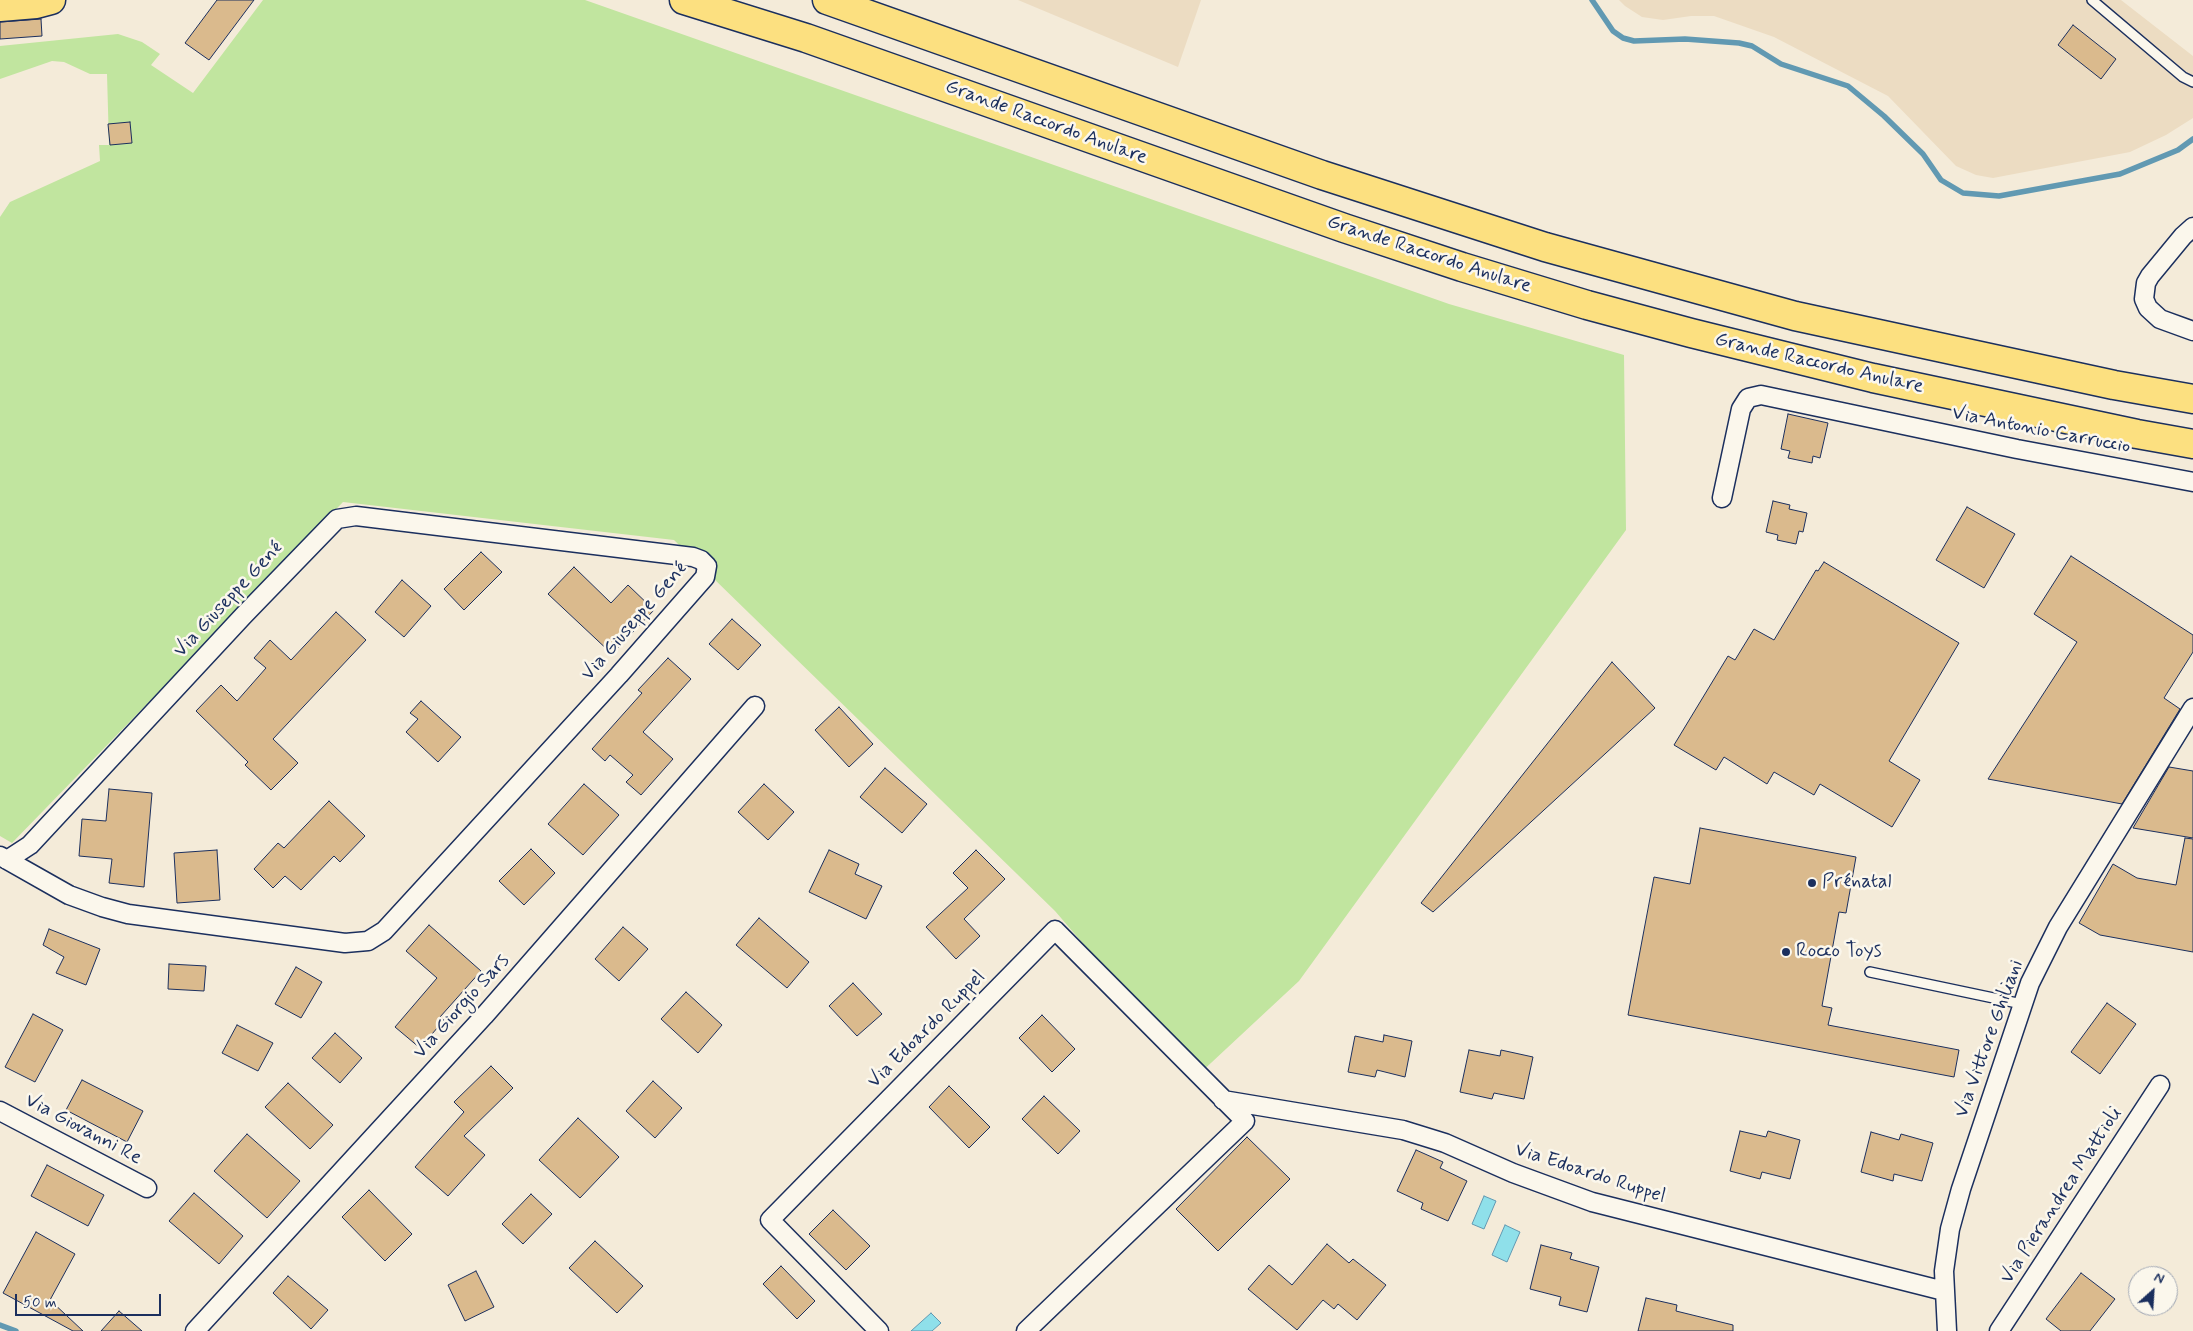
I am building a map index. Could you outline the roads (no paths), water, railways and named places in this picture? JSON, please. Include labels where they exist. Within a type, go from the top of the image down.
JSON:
[{"type":"highway","points":[[0,7],[36,4],[51,0]]},
{"type":"highway","name":"Grande Raccordo Anulare","points":[[684,0],[806,38],[1353,231],[1587,305],[1709,338],[1872,378],[2193,444]]},
{"type":"highway","name":"Grande Raccordo Anulare","points":[[827,0],[1322,175],[1545,247],[1795,316],[2114,385],[2193,399]]},
{"type":"street","points":[[2193,227],[2182,236],[2150,276],[2144,292],[2144,299],[2153,314],[2167,323],[2193,331]]},
{"type":"street","name":"Via Antonio Carruccio","points":[[1722,498],[1741,409],[1748,398],[1761,395],[2017,449],[2193,482]]},
{"type":"street","name":"Via Giuseppe Gené","points":[[356,516],[694,557],[707,566],[705,578],[612,682],[384,930],[368,942],[345,943],[128,914],[91,904],[69,895],[4,858],[30,845],[244,615],[337,519],[356,516]]},
{"type":"street","name":"Via Giorgio Sars","points":[[195,1331],[484,1016],[755,706]]},
{"type":"street","name":"Via Vittore Ghiliani","points":[[1947,1331],[1944,1291],[1946,1250],[1957,1200],[2032,977],[2058,926],[2193,708]]},
{"type":"street","name":"Via Edoardo Ruppel","points":[[879,1331],[770,1220],[1055,930],[1245,1121],[1026,1331]]},
{"type":"street","name":"Via Pierandrea Mattioli","points":[[1999,1331],[2160,1085]]},
{"type":"street","name":"Via Edoardo Ruppel","points":[[1223,1100],[1403,1130],[1445,1144],[1513,1173],[1592,1202],[1944,1291]]},
{"type":"street","name":"Via Giovanni Re","points":[[0,1110],[147,1188]]},
{"type":"lane","points":[[2092,0],[2183,77],[2193,82]]},
{"type":"lane","points":[[1870,972],[2022,1004]]},
{"type":"water","points":[[1484,1196],[1496,1201],[1484,1229],[1472,1224]]},
{"type":"water","points":[[1505,1225],[1520,1232],[1507,1262],[1492,1255]]},
{"type":"water","points":[[931,1313],[941,1323],[932,1331],[911,1331]]},
{"type":"waterway","points":[[1592,0],[1613,31],[1623,38],[1634,41],[1685,39],[1739,43],[1752,46],[1781,64],[1848,86],[1884,116],[1923,154],[1941,180],[1963,193],[1999,196],[2120,174],[2178,150],[2193,139]]},
{"type":"waterway","points":[[0,1325],[16,1331]]},
{"type":"place","name":"Prénatal","points":[[1812,883]]},
{"type":"place","name":"Rocco Toys","points":[[1786,952]]}]
